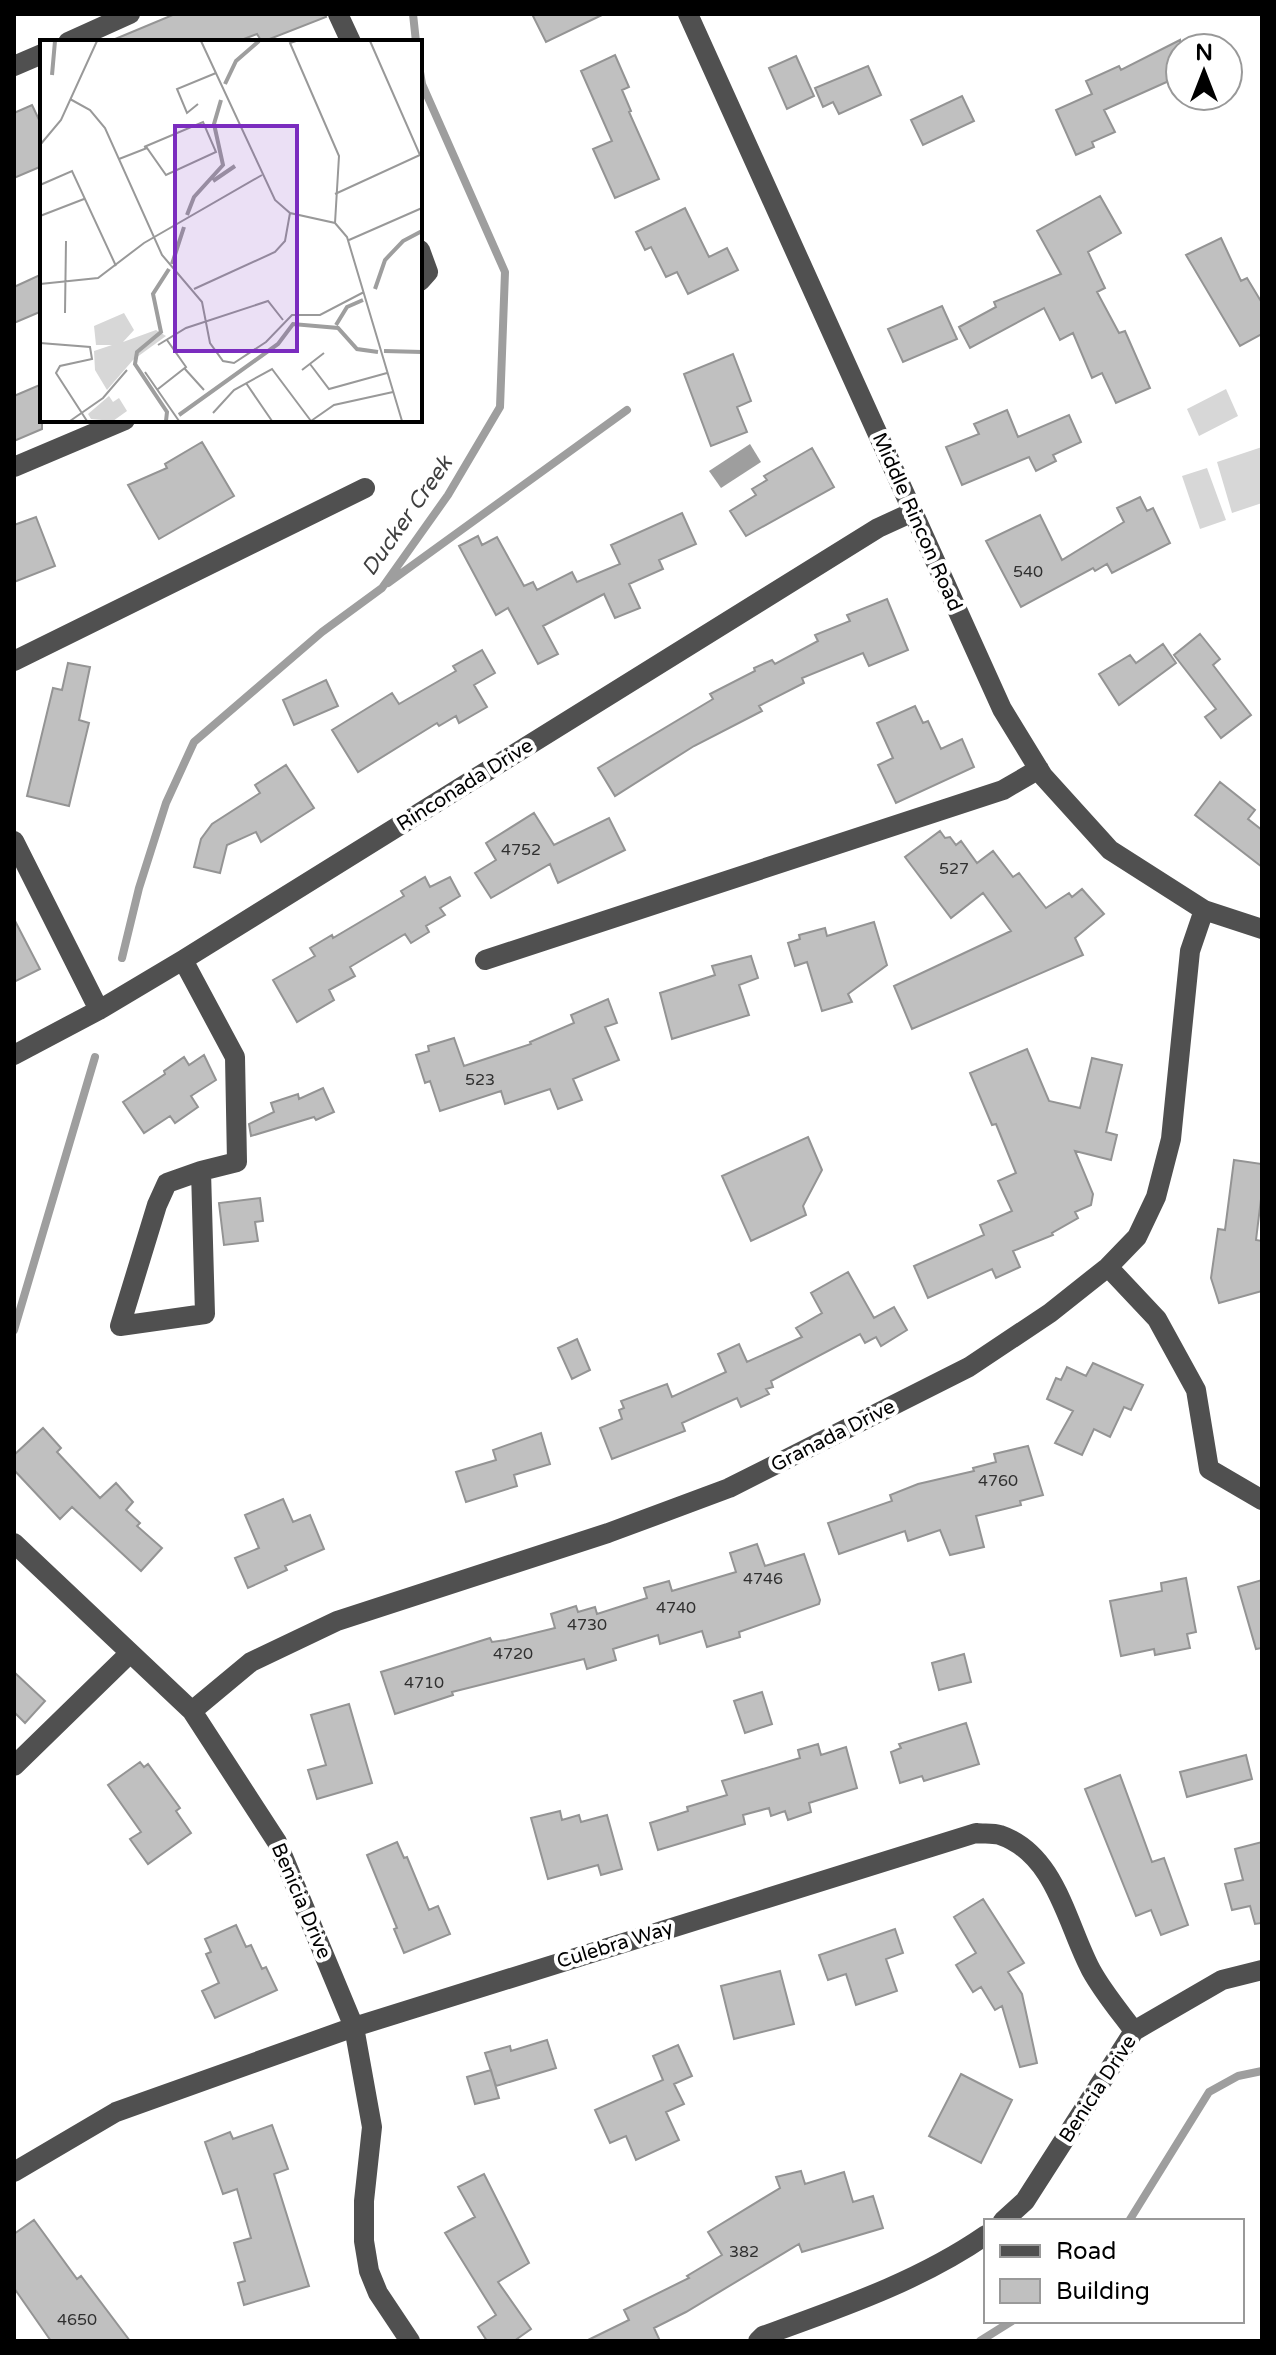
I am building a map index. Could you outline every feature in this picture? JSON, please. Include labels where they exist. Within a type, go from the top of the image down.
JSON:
[{"type":"street","points":[[72,40],[130,14]]},
{"type":"street","points":[[338,14],[350,40]]},
{"type":"street","name":"Middle Rincon Road","points":[[688,14],[928,551],[1002,709],[1039,769],[1110,850],[1204,910],[1262,929]]},
{"type":"street","points":[[14,66],[40,55]]},
{"type":"street","points":[[422,256],[428,272],[422,279]]},
{"type":"street","points":[[14,467],[120,422]]},
{"type":"street","points":[[14,661],[365,488]]},
{"type":"street","name":"Rinconada Drive","points":[[14,1055],[99,1010],[183,960],[878,528],[913,512]]},
{"type":"street","points":[[485,960],[1010,788],[1039,769]]},
{"type":"street","points":[[14,841],[99,1010]]},
{"type":"street","name":"Granada Drive","points":[[192,1711],[251,1662],[337,1621],[608,1533],[729,1488],[969,1367],[1050,1313],[1108,1267],[1137,1237],[1156,1197],[1171,1139],[1190,951],[1204,910]]},
{"type":"street","points":[[183,960],[235,1057],[237,1162],[201,1171],[167,1183],[157,1205],[120,1326],[205,1314],[201,1171]]},
{"type":"street","points":[[1108,1267],[1157,1319],[1196,1390],[1209,1469],[1262,1500]]},
{"type":"street","name":"Benicia Drive","points":[[14,1543],[192,1711],[277,1842],[354,2027],[372,2127],[364,2201],[364,2241],[369,2271],[378,2293],[410,2341]]},
{"type":"street","points":[[14,1766],[129,1654]]},
{"type":"street","name":"Culebra Way","points":[[14,2172],[116,2112],[354,2027],[976,1833],[1000,1835],[1020,1846],[1042,1865],[1056,1889],[1092,1971],[1134,2031]]},
{"type":"street","name":"Benicia Drive","points":[[1005,2219],[1025,2201],[1134,2031],[1222,1980],[1262,1970]]},
{"type":"street","points":[[758,2341],[763,2336],[864,2299],[948,2261],[984,2236]]},
{"type":"shaded area","points":[[1226,389],[1238,416],[1199,436],[1187,409]]},
{"type":"shaded area","points":[[750,444],[761,462],[721,488],[709,471]]},
{"type":"shaded area","points":[[1262,447],[1262,503],[1232,513],[1217,462]]},
{"type":"shaded area","points":[[1207,468],[1226,520],[1200,529],[1182,476]]},
{"type":"building","points":[[175,14],[325,14],[326,17],[267,40],[261,40],[257,34],[241,40],[113,40]]},
{"type":"building","points":[[532,14],[604,14],[546,42]]},
{"type":"building","points":[[1164,48],[1164,83],[1104,110],[1115,132],[1092,142],[1094,147],[1076,155],[1056,110],[1092,94],[1086,81],[1119,66],[1121,70]]},
{"type":"building","points":[[615,55],[629,87],[622,90],[629,112],[659,179],[615,198],[593,149],[612,141],[581,71]]},
{"type":"building","points":[[796,56],[814,96],[787,109],[769,68]]},
{"type":"building","points":[[868,66],[881,95],[839,114],[833,102],[823,107],[815,88]]},
{"type":"building","points":[[962,96],[974,121],[923,145],[911,120]]},
{"type":"building","points":[[32,105],[40,122],[40,167],[14,178],[14,113]]},
{"type":"building","points":[[1100,196],[1121,233],[1088,252],[1105,288],[1097,292],[1119,333],[1125,331],[1150,388],[1116,403],[1102,373],[1092,378],[1073,333],[1060,340],[1044,308],[970,348],[959,327],[996,307],[994,302],[1061,274],[1037,231]]},
{"type":"building","points":[[685,208],[709,257],[727,248],[738,270],[688,294],[677,272],[666,277],[651,247],[645,250],[636,232]]},
{"type":"building","points":[[1221,238],[1241,281],[1247,278],[1262,303],[1262,334],[1240,346],[1186,255]]},
{"type":"building","points":[[40,275],[40,312],[14,323],[14,287]]},
{"type":"building","points":[[942,306],[957,339],[903,362],[888,329]]},
{"type":"building","points":[[733,354],[751,401],[737,407],[747,432],[711,446],[684,374]]},
{"type":"building","points":[[40,385],[42,429],[14,441],[14,396]]},
{"type":"building","points":[[1007,410],[1018,437],[1069,415],[1081,442],[1053,455],[1056,461],[1036,471],[1029,457],[962,485],[946,447],[979,434],[974,424]]},
{"type":"building","points":[[202,442],[234,496],[159,539],[128,485],[167,468],[165,464]]},
{"type":"building","points":[[812,448],[834,487],[746,536],[730,511],[756,495],[752,489],[767,480],[764,476]]},
{"type":"building","points":[[1140,497],[1147,511],[1153,508],[1170,543],[1112,573],[1107,564],[1095,571],[1093,568],[1021,607],[986,541],[1040,515],[1062,560],[1124,522],[1117,508]]},
{"type":"building","points":[[682,513],[696,544],[659,560],[663,569],[629,584],[640,608],[615,618],[604,594],[543,626],[558,654],[538,664],[508,608],[496,615],[459,546],[478,536],[482,545],[497,537],[524,586],[533,582],[537,590],[572,572],[577,582],[620,564],[611,545]]},
{"type":"building","points":[[36,517],[55,566],[14,582],[14,525]]},
{"type":"building","points":[[887,599],[908,650],[869,666],[863,653],[802,678],[804,683],[759,706],[762,711],[694,746],[615,796],[598,768],[713,699],[710,694],[755,671],[754,668],[772,660],[775,664],[818,641],[815,635],[850,621],[847,615]]},
{"type":"building","points":[[1200,634],[1220,659],[1213,665],[1251,715],[1221,738],[1205,717],[1216,709],[1174,655]]},
{"type":"building","points":[[1163,644],[1176,663],[1119,705],[1099,674],[1130,655],[1136,663]]},
{"type":"building","points":[[482,650],[495,673],[474,685],[487,707],[459,723],[456,716],[439,726],[437,723],[358,772],[332,730],[392,693],[399,704],[456,671],[453,666]]},
{"type":"building","points":[[68,663],[90,667],[79,720],[89,723],[69,806],[27,796],[53,688],[62,690]]},
{"type":"building","points":[[326,680],[338,706],[294,725],[283,700]]},
{"type":"building","points":[[915,706],[923,723],[928,721],[941,749],[962,739],[974,767],[896,803],[878,765],[893,758],[877,723]]},
{"type":"building","points":[[286,765],[314,808],[261,842],[256,832],[227,845],[220,873],[194,867],[201,839],[212,824],[260,793],[255,785]]},
{"type":"building","points":[[1220,782],[1255,810],[1248,819],[1262,830],[1262,867],[1195,815]]},
{"type":"building","points":[[534,813],[554,845],[609,818],[625,850],[558,883],[550,864],[491,898],[475,873],[496,860],[486,843]]},
{"type":"building","points":[[940,831],[956,845],[961,841],[977,863],[993,851],[1013,877],[1019,873],[1046,908],[1069,893],[1072,897],[1082,889],[1104,914],[1075,938],[1083,955],[912,1029],[894,986],[1011,931],[983,893],[951,918],[905,857]]},
{"type":"building","points":[[425,877],[430,887],[450,877],[460,896],[440,908],[445,915],[426,926],[429,932],[411,943],[405,934],[350,967],[355,976],[329,990],[334,1000],[297,1022],[273,980],[315,956],[310,948],[404,896],[401,891]]},
{"type":"building","points":[[14,919],[40,969],[14,982]]},
{"type":"building","points":[[874,922],[887,965],[848,994],[852,1002],[822,1011],[807,962],[795,966],[788,943],[800,939],[799,935],[825,928],[827,936]]},
{"type":"building","points":[[751,956],[758,978],[739,985],[749,1015],[672,1039],[660,993],[715,975],[712,966]]},
{"type":"building","points":[[608,999],[617,1023],[605,1027],[619,1060],[573,1079],[582,1100],[558,1109],[550,1089],[505,1104],[501,1091],[440,1111],[430,1081],[425,1083],[416,1055],[429,1051],[428,1046],[454,1038],[464,1066],[531,1044],[574,1023],[571,1015]]},
{"type":"building","points":[[1027,1049],[1049,1101],[1080,1108],[1092,1058],[1122,1065],[1106,1132],[1117,1135],[1111,1160],[1075,1151],[1093,1194],[1091,1205],[1075,1212],[1078,1218],[1053,1235],[1013,1251],[1020,1267],[996,1278],[992,1269],[928,1298],[914,1266],[984,1235],[980,1225],[1012,1211],[998,1181],[1016,1173],[970,1073]]},
{"type":"building","points":[[204,1055],[216,1080],[191,1096],[198,1107],[175,1123],[170,1116],[144,1133],[123,1102],[165,1074],[164,1071],[184,1057],[189,1065]]},
{"type":"building","points":[[323,1088],[334,1112],[316,1120],[314,1117],[251,1136],[249,1124],[274,1112],[271,1103],[298,1094],[299,1099]]},
{"type":"building","points":[[808,1137],[822,1170],[803,1206],[806,1215],[751,1241],[722,1176]]},
{"type":"building","points":[[1234,1160],[1262,1164],[1256,1240],[1262,1241],[1262,1291],[1219,1303],[1211,1278],[1218,1229],[1225,1230]]},
{"type":"building","points":[[260,1198],[263,1221],[255,1222],[258,1241],[224,1245],[219,1203]]},
{"type":"building","points":[[848,1272],[874,1318],[894,1307],[907,1330],[881,1346],[876,1337],[865,1343],[860,1334],[771,1381],[773,1387],[766,1389],[769,1394],[741,1407],[737,1398],[682,1423],[685,1431],[612,1459],[600,1428],[622,1419],[619,1410],[624,1408],[621,1401],[667,1384],[672,1397],[726,1372],[718,1354],[739,1344],[747,1362],[802,1337],[796,1328],[822,1313],[811,1293]]},
{"type":"building","points":[[577,1339],[590,1370],[572,1379],[558,1348]]},
{"type":"building","points":[[1093,1363],[1143,1385],[1131,1410],[1124,1407],[1110,1437],[1094,1429],[1082,1455],[1055,1443],[1073,1411],[1047,1399],[1056,1378],[1061,1380],[1067,1367],[1086,1376]]},
{"type":"building","points":[[43,1428],[61,1448],[57,1452],[100,1498],[116,1483],[133,1502],[126,1510],[140,1523],[137,1526],[162,1548],[141,1571],[72,1507],[60,1519],[14,1470],[14,1455]]},
{"type":"building","points":[[541,1433],[550,1464],[514,1475],[517,1486],[466,1502],[456,1472],[496,1460],[493,1450]]},
{"type":"building","points":[[1028,1446],[1043,1495],[1020,1501],[1021,1505],[976,1516],[984,1547],[950,1555],[940,1530],[908,1541],[905,1531],[839,1554],[828,1523],[892,1501],[890,1495],[918,1484],[974,1471],[973,1468],[996,1462],[994,1454]]},
{"type":"building","points":[[283,1499],[293,1522],[310,1515],[324,1549],[285,1566],[287,1570],[248,1588],[235,1558],[259,1548],[245,1515]]},
{"type":"building","points":[[757,1544],[765,1566],[804,1554],[819,1604],[739,1632],[740,1637],[707,1647],[702,1631],[660,1644],[658,1635],[613,1649],[616,1660],[587,1669],[584,1659],[452,1692],[453,1695],[395,1714],[381,1672],[490,1638],[492,1642],[506,1640],[555,1628],[551,1614],[576,1606],[578,1612],[595,1607],[597,1614],[647,1598],[644,1588],[669,1581],[672,1591],[736,1572],[730,1553]]},
{"type":"building","points":[[1186,1578],[1196,1632],[1187,1634],[1190,1648],[1155,1655],[1154,1649],[1121,1656],[1110,1601],[1162,1591],[1161,1583]]},
{"type":"building","points":[[1262,1580],[1262,1648],[1256,1649],[1238,1587]]},
{"type":"building","points":[[964,1654],[971,1682],[939,1690],[932,1663]]},
{"type":"building","points":[[14,1672],[45,1701],[25,1723],[14,1712]]},
{"type":"building","points":[[762,1692],[772,1724],[745,1733],[734,1701]]},
{"type":"building","points":[[349,1704],[372,1783],[317,1799],[308,1770],[326,1765],[311,1715]]},
{"type":"building","points":[[966,1723],[979,1764],[924,1781],[922,1776],[900,1783],[891,1752],[901,1748],[899,1744]]},
{"type":"building","points":[[818,1744],[821,1755],[846,1747],[857,1788],[809,1803],[811,1812],[788,1820],[785,1811],[771,1816],[769,1808],[743,1815],[745,1824],[658,1850],[650,1823],[727,1795],[722,1781],[800,1758],[798,1750]]},
{"type":"building","points":[[1246,1755],[1252,1779],[1187,1797],[1180,1772]]},
{"type":"building","points":[[140,1762],[144,1767],[148,1764],[180,1808],[176,1811],[191,1833],[148,1864],[130,1839],[141,1832],[108,1785]]},
{"type":"building","points":[[1120,1775],[1152,1862],[1164,1858],[1188,1925],[1161,1935],[1151,1910],[1136,1916],[1085,1789]]},
{"type":"building","points":[[560,1811],[562,1820],[579,1815],[581,1822],[607,1815],[622,1869],[601,1875],[598,1865],[548,1879],[531,1818]]},
{"type":"building","points":[[397,1842],[404,1858],[407,1857],[429,1910],[438,1906],[450,1934],[404,1953],[367,1855]]},
{"type":"building","points":[[1262,1842],[1262,1923],[1255,1924],[1250,1906],[1232,1910],[1225,1884],[1243,1880],[1235,1849]]},
{"type":"building","points":[[983,1899],[1024,1963],[1008,1972],[1022,1994],[1037,2063],[1020,2067],[1002,2006],[995,2010],[981,1987],[973,1992],[956,1965],[976,1953],[954,1917]]},
{"type":"building","points":[[236,1925],[246,1947],[251,1945],[262,1969],[266,1967],[277,1990],[215,2018],[202,1991],[219,1983],[206,1954],[211,1952],[205,1939]]},
{"type":"building","points":[[895,1929],[903,1953],[886,1959],[897,1991],[856,2005],[846,1974],[828,1980],[819,1955]]},
{"type":"building","points":[[780,1971],[794,2024],[734,2039],[721,1986]]},
{"type":"building","points":[[547,2040],[556,2068],[496,2086],[485,2053],[510,2046],[511,2051]]},
{"type":"building","points":[[678,2045],[692,2076],[674,2084],[684,2104],[666,2112],[679,2140],[636,2160],[626,2136],[610,2143],[595,2110],[663,2080],[653,2056]]},
{"type":"building","points":[[491,2070],[499,2098],[475,2104],[467,2077]]},
{"type":"building","points":[[961,2074],[1012,2100],[981,2163],[929,2136]]},
{"type":"building","points":[[272,2125],[288,2169],[274,2174],[309,2286],[244,2305],[238,2283],[245,2281],[234,2243],[251,2238],[237,2189],[223,2194],[205,2142],[230,2132],[233,2139]]},
{"type":"building","points":[[801,2171],[805,2184],[844,2172],[853,2202],[873,2196],[883,2228],[802,2252],[799,2244],[654,2328],[660,2341],[586,2341],[629,2320],[624,2310],[689,2278],[687,2276],[722,2255],[708,2232],[780,2188],[776,2177]]},
{"type":"building","points":[[484,2174],[529,2263],[498,2282],[531,2329],[514,2341],[487,2341],[478,2327],[496,2315],[445,2233],[475,2217],[458,2187]]},
{"type":"building","points":[[34,2220],[77,2279],[81,2276],[130,2341],[51,2341],[14,2288],[14,2234]]},
{"type":"waterway","name":"Ducker Creek","points":[[413,14],[416,40]]},
{"type":"waterway","name":"Ducker Creek","points":[[122,958],[139,888],[166,803],[194,742],[322,632],[382,588],[448,495],[500,407],[505,272],[422,84]]},
{"type":"waterway","points":[[388,583],[627,410]]},
{"type":"waterway","name":"Ducker Creek","points":[[14,1330],[95,1057]]},
{"type":"waterway","points":[[1130,2219],[1209,2092],[1238,2076],[1262,2071]]},
{"type":"waterway","points":[[980,2341],[1009,2323]]}]
